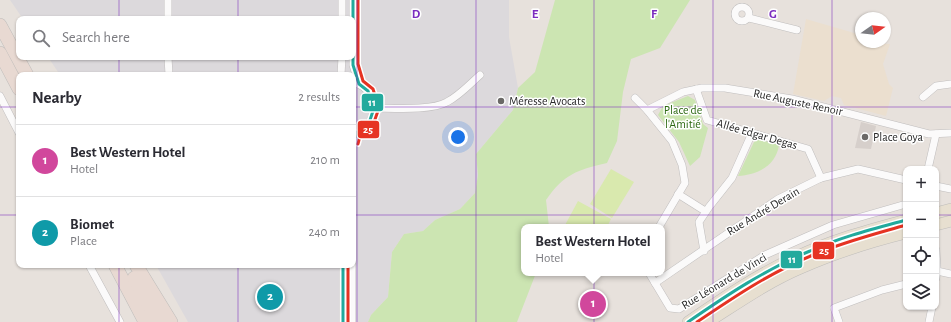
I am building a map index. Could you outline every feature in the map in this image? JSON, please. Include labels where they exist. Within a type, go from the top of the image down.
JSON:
[{"type":"highway","points":[[0,25],[16,56]]},
{"type":"highway","points":[[0,53],[16,83]]},
{"type":"highway","points":[[18,60],[24,72]]},
{"type":"highway","points":[[115,268],[138,322]]},
{"type":"highway","points":[[116,268],[145,322]]},
{"type":"highway","points":[[130,268],[158,322]]},
{"type":"highway","points":[[138,268],[171,322]]},
{"type":"main road","points":[[939,212],[951,209]]},
{"type":"main road","points":[[688,322],[745,284],[795,257],[849,236],[903,221]]},
{"type":"main road","points":[[939,224],[951,221]]},
{"type":"main road","points":[[708,322],[772,282],[800,268],[854,248],[903,233]]},
{"type":"street","points":[[168,0],[168,16]]},
{"type":"street","points":[[342,0],[342,16]]},
{"type":"street","points":[[353,0],[353,16]]},
{"type":"street","points":[[749,18],[750,13],[742,3],[736,9],[735,15],[738,20],[743,21],[749,18],[797,30]]},
{"type":"street","points":[[168,60],[169,72]]},
{"type":"street","points":[[341,72],[342,60]]},
{"type":"street","points":[[353,60],[354,72]]},
{"type":"street","points":[[374,108],[428,107],[442,105],[455,97],[480,74]]},
{"type":"street","points":[[356,83],[371,96],[374,108],[369,123],[356,132]]},
{"type":"street","points":[[923,97],[936,86],[951,84]]},
{"type":"street","name":"Rue Auguste Renoir","points":[[647,110],[684,92],[696,89],[725,88],[792,99],[936,134],[951,133]]},
{"type":"street","name":"Allée Edgar Degas","points":[[696,89],[707,120],[808,149],[821,178]]},
{"type":"street","points":[[0,96],[16,127]]},
{"type":"street","points":[[635,98],[647,110],[672,141],[682,165],[684,183],[661,224]]},
{"type":"street","points":[[704,250],[699,222],[705,212],[732,178],[752,133]]},
{"type":"street","points":[[929,166],[936,134]]},
{"type":"street","name":"Rue André Derain","points":[[655,283],[704,250],[723,235],[778,199],[821,178],[858,169],[903,179]]},
{"type":"street","points":[[939,187],[951,189]]},
{"type":"street","points":[[678,194],[705,212]]},
{"type":"street","name":"Rue Léonard de Vinci","points":[[651,276],[670,308],[679,309],[765,255],[833,225],[903,205]]},
{"type":"street","points":[[91,268],[120,322]]},
{"type":"street","points":[[343,268],[343,322]]},
{"type":"street","points":[[352,268],[352,322]]},
{"type":"street","points":[[939,275],[951,274]]},
{"type":"street","points":[[839,322],[834,308],[882,290],[903,285]]},
{"type":"street","points":[[929,322],[931,310]]},
{"type":"shaded area","points":[[10,0],[509,0],[509,37],[518,88],[513,110],[476,154],[478,175],[475,193],[460,209],[435,220],[423,231],[404,234],[392,252],[388,297],[371,315],[368,322],[188,322],[158,268],[356,268],[356,72],[58,72],[50,60],[356,60],[356,16],[21,16]]},
{"type":"shaded area","points":[[806,19],[855,33],[855,48],[889,48],[883,64],[889,84],[893,88],[886,116],[844,105],[841,98],[832,96],[824,101],[793,94]]},
{"type":"shaded area","name":"Place Goya","points":[[861,122],[876,126],[871,149],[855,148]]},
{"type":"green space","points":[[555,0],[690,0],[660,48],[631,59],[623,92],[617,141],[607,163],[587,168],[572,174],[559,184],[546,200],[549,224],[521,224],[521,276],[535,276],[517,322],[368,322],[371,315],[388,297],[392,252],[404,234],[423,231],[435,220],[460,209],[475,193],[478,175],[476,154],[513,110],[518,88],[535,72]]},
{"type":"green space","name":"Place de l'Amitié","points":[[688,96],[695,100],[703,124],[708,128],[700,157],[690,166],[679,142],[658,115],[663,106]]},
{"type":"green space","points":[[759,139],[779,145],[774,159],[770,164],[759,171],[752,174],[738,176],[754,142]]},
{"type":"green space","points":[[611,169],[634,182],[612,218],[590,204]]},
{"type":"green space","points":[[578,201],[611,219],[608,224],[566,224]]},
{"type":"transit line","name":"11","points":[[353,0],[353,16]]},
{"type":"transit line","name":"25","points":[[358,0],[358,64],[363,81],[373,89],[379,108],[373,125],[360,136],[358,144]]},
{"type":"transit line","name":"11","points":[[353,60],[355,72]]},
{"type":"transit line","name":"11","points":[[356,74],[359,84],[368,91],[374,108],[369,123],[356,133]]},
{"type":"transit line","name":"11","points":[[688,322],[747,283],[794,258],[845,237],[903,221]]},
{"type":"transit line","name":"25","points":[[697,322],[725,303],[782,269],[824,250],[859,238],[903,226]]},
{"type":"transit line","name":"11","points":[[343,268],[343,322]]},
{"type":"transit line","name":"25","points":[[348,268],[348,322]]},
{"type":"place","name":"Méresse Avocats","points":[[501,101]]},
{"type":"place","name":"Place Goya","points":[[865,137]]},
{"type":"place","name":"Biomet","points":[[270,297]]},
{"type":"place","name":"Best Western Hotel","points":[[593,304]]}]
